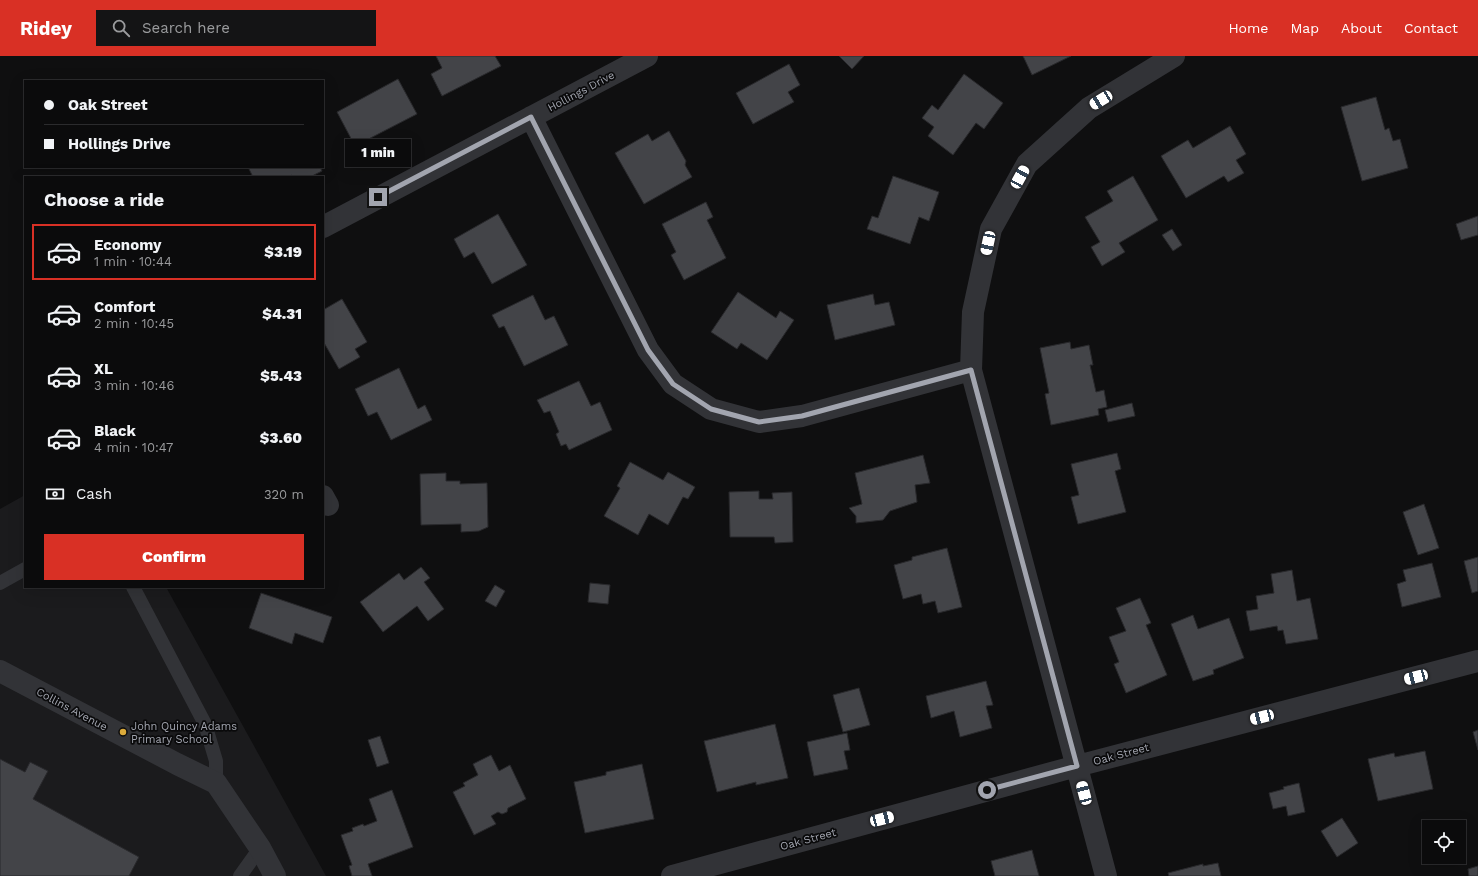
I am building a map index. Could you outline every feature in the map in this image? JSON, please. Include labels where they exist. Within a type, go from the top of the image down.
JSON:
[{"type":"street","name":"Hollings Drive","points":[[324,226],[647,56]]},
{"type":"street","points":[[1106,876],[971,370],[973,312],[991,229],[1027,164],[1089,108],[1174,56]]},
{"type":"street","points":[[531,117],[648,350],[673,384],[711,409],[759,422],[802,416],[971,370]]},
{"type":"street","name":"Oak Street","points":[[672,876],[1077,766],[1478,661]]},
{"type":"street","name":"Collins Avenue","points":[[0,671],[216,783],[260,848],[275,876]]},
{"type":"lane","points":[[0,583],[24,570]]},
{"type":"lane","points":[[133,588],[205,724],[216,761],[216,783]]},
{"type":"lane","points":[[240,876],[260,848]]},
{"type":"shaded area","name":"John Quincy Adams Primary School","points":[[24,496],[24,588],[167,588],[326,876],[0,876],[0,509]]},
{"type":"building","points":[[436,56],[495,56],[501,66],[442,96],[431,74],[442,68]]},
{"type":"building","points":[[839,56],[864,56],[852,69]]},
{"type":"building","points":[[1023,56],[1071,56],[1032,75]]},
{"type":"building","points":[[789,64],[800,85],[788,92],[794,102],[753,124],[736,93]]},
{"type":"building","points":[[964,74],[1003,103],[984,129],[976,123],[953,155],[928,136],[934,127],[922,118],[932,105],[938,110]]},
{"type":"building","points":[[398,79],[417,114],[355,146],[337,112]]},
{"type":"building","points":[[1376,97],[1385,130],[1389,128],[1393,141],[1400,139],[1408,168],[1362,181],[1341,107]]},
{"type":"building","points":[[1230,126],[1246,154],[1236,160],[1244,173],[1228,182],[1224,176],[1186,198],[1161,156],[1188,140],[1193,148]]},
{"type":"building","points":[[669,131],[686,161],[685,165],[692,177],[644,204],[615,153],[648,134],[652,141]]},
{"type":"building","points":[[248,168],[320,168],[322,171],[312,176],[252,176]]},
{"type":"building","points":[[893,176],[939,192],[929,221],[919,217],[910,244],[867,229],[872,216],[878,218]]},
{"type":"building","points":[[1133,176],[1158,220],[1119,243],[1125,252],[1102,266],[1091,247],[1100,242],[1085,217],[1113,201],[1107,191]]},
{"type":"building","points":[[706,202],[713,217],[707,220],[726,258],[684,280],[671,255],[676,252],[662,224]]},
{"type":"building","points":[[498,214],[527,265],[492,284],[474,252],[464,258],[454,239]]},
{"type":"building","points":[[1478,216],[1478,235],[1461,240],[1456,224]]},
{"type":"building","points":[[1172,229],[1182,245],[1173,251],[1162,235]]},
{"type":"building","points":[[738,292],[776,318],[780,311],[794,320],[767,360],[741,343],[737,349],[711,332]]},
{"type":"building","points":[[873,294],[875,305],[889,302],[895,325],[835,340],[827,305]]},
{"type":"building","points":[[533,295],[545,320],[554,316],[568,345],[524,366],[504,326],[499,328],[492,315]]},
{"type":"building","points":[[342,299],[367,342],[355,349],[360,357],[339,369],[324,343],[324,309]]},
{"type":"building","points":[[1070,342],[1071,349],[1089,345],[1093,365],[1090,365],[1096,392],[1104,390],[1107,407],[1098,409],[1099,415],[1051,425],[1045,394],[1049,393],[1040,348]]},
{"type":"building","points":[[399,368],[418,409],[425,405],[432,420],[391,440],[377,412],[368,416],[355,389]]},
{"type":"building","points":[[579,381],[591,406],[600,402],[612,430],[569,450],[566,444],[561,446],[556,434],[559,432],[550,411],[544,413],[537,400]]},
{"type":"building","points":[[1132,403],[1135,416],[1108,422],[1105,410]]},
{"type":"building","points":[[1117,453],[1121,469],[1115,471],[1126,512],[1078,524],[1071,497],[1079,495],[1071,464]]},
{"type":"building","points":[[923,455],[930,483],[915,485],[917,502],[890,511],[883,520],[856,523],[856,516],[849,508],[862,504],[855,473]]},
{"type":"building","points":[[630,462],[663,480],[668,472],[695,487],[688,499],[683,497],[668,525],[649,514],[638,535],[604,516],[620,488],[617,486]]},
{"type":"building","points":[[446,473],[446,481],[460,481],[460,484],[487,483],[488,527],[479,531],[461,532],[461,524],[421,525],[420,474]]},
{"type":"building","points":[[759,491],[759,499],[773,499],[772,493],[792,492],[793,542],[775,543],[774,537],[730,537],[729,492]]},
{"type":"building","points":[[1424,504],[1439,548],[1418,555],[1403,512]]},
{"type":"building","points":[[947,548],[962,607],[938,613],[935,601],[923,604],[921,594],[903,599],[894,565],[912,560],[912,557]]},
{"type":"building","points":[[1478,557],[1478,591],[1472,593],[1464,561]]},
{"type":"building","points":[[1432,563],[1441,597],[1402,607],[1397,584],[1406,581],[1403,570]]},
{"type":"building","points":[[421,567],[430,578],[424,582],[444,609],[428,621],[417,606],[383,632],[360,602],[399,573],[404,580]]},
{"type":"building","points":[[1292,570],[1297,601],[1310,598],[1318,639],[1286,644],[1283,630],[1278,631],[1277,626],[1250,631],[1246,611],[1258,609],[1256,596],[1274,593],[1271,574]]},
{"type":"building","points":[[590,583],[610,585],[608,604],[588,602]]},
{"type":"building","points":[[495,585],[505,591],[496,607],[485,601]]},
{"type":"building","points":[[261,593],[332,617],[323,643],[295,633],[292,644],[249,628]]},
{"type":"building","points":[[1140,598],[1151,623],[1146,625],[1167,675],[1126,693],[1114,664],[1119,662],[1109,637],[1126,631],[1116,608]]},
{"type":"building","points":[[1193,615],[1198,629],[1229,618],[1244,658],[1213,670],[1214,674],[1193,681],[1171,624]]},
{"type":"building","points":[[986,681],[993,705],[986,706],[992,728],[960,737],[954,711],[931,718],[926,696]]},
{"type":"building","points":[[859,688],[870,725],[843,732],[833,695]]},
{"type":"building","points":[[775,724],[788,778],[756,785],[756,782],[717,792],[704,741]]},
{"type":"building","points":[[1478,730],[1478,750],[1473,732]]},
{"type":"building","points":[[847,733],[850,750],[844,751],[848,769],[814,776],[807,742]]},
{"type":"building","points":[[380,736],[389,763],[377,767],[368,740]]},
{"type":"building","points":[[1425,751],[1433,789],[1378,801],[1368,759],[1394,753],[1395,757]]},
{"type":"building","points":[[491,755],[499,771],[510,765],[526,799],[508,808],[507,812],[502,814],[498,812],[491,816],[496,824],[474,835],[453,792],[465,786],[463,783],[478,775],[473,764]]},
{"type":"building","points":[[0,759],[25,772],[30,762],[48,771],[33,799],[139,857],[129,876],[0,876]]},
{"type":"building","points":[[642,764],[654,819],[585,833],[574,782],[606,775],[606,772]]},
{"type":"building","points":[[1299,783],[1305,812],[1288,816],[1286,806],[1273,809],[1269,793],[1284,789],[1283,787]]},
{"type":"building","points":[[392,790],[413,847],[368,864],[372,876],[352,876],[349,866],[352,865],[341,835],[353,831],[352,828],[363,824],[364,826],[377,821],[369,799]]},
{"type":"building","points":[[1342,818],[1358,843],[1337,857],[1321,831]]},
{"type":"building","points":[[1032,850],[1039,876],[995,876],[991,861]]},
{"type":"building","points":[[1218,863],[1221,876],[1169,876],[1168,873],[1203,864],[1203,866]]},
{"type":"building","points":[[1478,866],[1478,876],[1469,876],[1468,869]]},
{"type":"place","name":"John Quincy Adams Primary School","points":[[123,732]]},
{"type":"route","points":[[378,197],[531,117],[648,350],[673,384],[711,409],[759,422],[802,416],[971,370],[1077,766],[987,790]]}]
